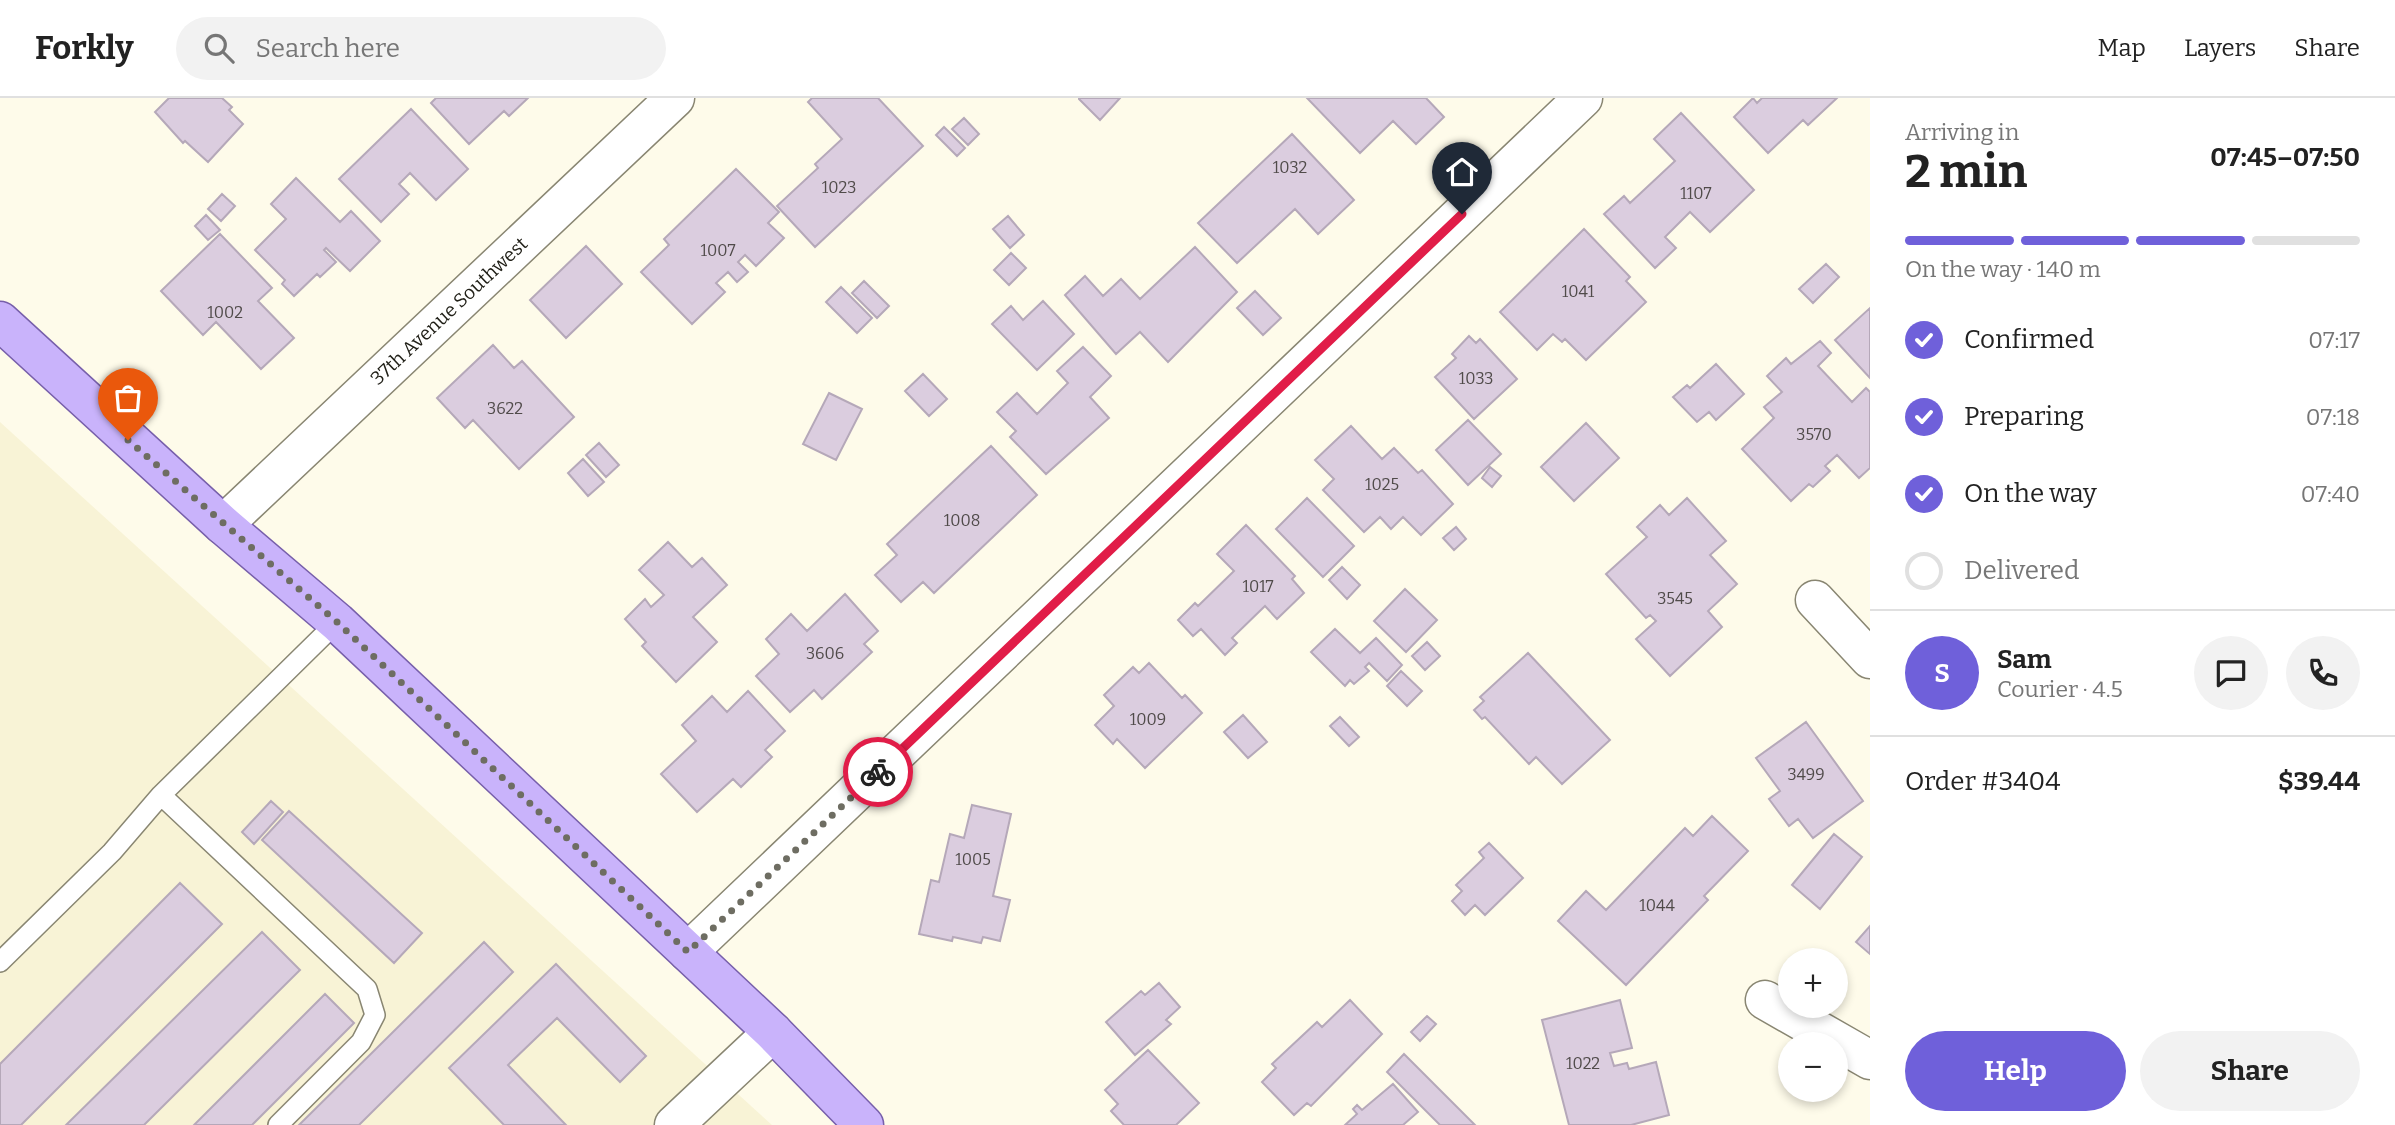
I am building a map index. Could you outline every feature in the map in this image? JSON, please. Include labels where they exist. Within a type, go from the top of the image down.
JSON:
[{"type":"main road","points":[[0,321],[223,525],[337,622],[773,1032],[864,1125]]},
{"type":"street","name":"37th Avenue Southwest","points":[[223,525],[675,98]]},
{"type":"street","points":[[688,952],[1583,98]]},
{"type":"street","points":[[1815,600],[1870,659]]},
{"type":"street","points":[[1765,1000],[1870,1060]]},
{"type":"street","points":[[674,1125],[773,1032]]},
{"type":"lane","points":[[0,962],[112,852],[161,795],[337,622]]},
{"type":"lane","points":[[161,795],[367,989],[375,1015],[361,1042],[278,1125]]},
{"type":"shaded area","points":[[0,422],[772,1125],[0,1125]]},
{"type":"building","points":[[169,98],[222,98],[232,107],[229,110],[243,124],[208,162],[185,141],[183,143],[155,112]]},
{"type":"building","points":[[436,98],[528,98],[509,116],[504,111],[469,144],[431,103]]},
{"type":"building","points":[[812,98],[878,98],[923,146],[815,247],[777,206],[818,168],[815,164],[842,139],[808,102]]},
{"type":"building","points":[[1079,98],[1120,98],[1100,120],[1079,99]]},
{"type":"building","points":[[1307,98],[1426,98],[1444,117],[1416,144],[1393,121],[1360,153]]},
{"type":"building","points":[[1753,98],[1757,103],[1762,98],[1837,98],[1808,125],[1803,120],[1768,153],[1734,117]]},
{"type":"building","points":[[411,109],[468,169],[436,200],[410,173],[399,184],[409,194],[381,222],[339,179]]},
{"type":"building","points":[[1681,113],[1754,190],[1710,232],[1690,212],[1665,237],[1676,248],[1655,268],[1604,214],[1624,196],[1630,203],[1675,161],[1654,139]]},
{"type":"building","points":[[964,118],[979,134],[968,145],[952,129]]},
{"type":"building","points":[[944,127],[965,148],[957,156],[936,135]]},
{"type":"building","points":[[1292,134],[1354,200],[1318,234],[1295,209],[1237,263],[1198,223]]},
{"type":"building","points":[[736,169],[779,212],[768,223],[784,238],[756,266],[745,255],[738,262],[748,272],[737,282],[728,272],[716,283],[725,292],[692,324],[641,272],[669,245],[664,239]]},
{"type":"building","points":[[296,178],[340,222],[351,211],[380,241],[350,271],[326,248],[324,250],[336,262],[320,277],[317,274],[294,296],[282,284],[285,280],[255,250],[286,219],[271,204]]},
{"type":"building","points":[[222,194],[235,206],[221,221],[208,209]]},
{"type":"building","points":[[206,215],[220,230],[208,240],[195,226]]},
{"type":"building","points":[[1008,216],[1024,235],[1010,248],[993,229]]},
{"type":"building","points":[[1584,229],[1630,277],[1626,281],[1646,302],[1586,360],[1565,339],[1562,342],[1553,334],[1537,350],[1500,312]]},
{"type":"building","points":[[220,234],[272,288],[258,301],[294,338],[261,369],[216,322],[203,335],[161,291]]},
{"type":"building","points":[[586,246],[622,284],[566,338],[530,300]]},
{"type":"building","points":[[1195,247],[1237,292],[1168,362],[1140,332],[1116,354],[1065,295],[1085,276],[1103,296],[1121,279],[1140,299]]},
{"type":"building","points":[[1011,253],[1026,268],[1009,285],[994,270]]},
{"type":"building","points":[[1826,264],[1839,277],[1813,303],[1799,289]]},
{"type":"building","points":[[864,281],[889,306],[877,318],[852,293]]},
{"type":"building","points":[[841,287],[872,318],[857,333],[826,302]]},
{"type":"building","points":[[1255,291],[1281,318],[1263,335],[1237,308]]},
{"type":"building","points":[[1043,301],[1074,334],[1037,370],[992,324],[1011,306],[1023,320]]},
{"type":"building","points":[[1870,308],[1870,378],[1835,340]]},
{"type":"building","points":[[1469,336],[1476,343],[1480,339],[1517,379],[1474,419],[1435,377],[1456,358],[1452,354]]},
{"type":"building","points":[[1820,341],[1831,353],[1818,366],[1852,402],[1866,388],[1870,392],[1870,468],[1859,478],[1837,455],[1825,466],[1830,471],[1813,487],[1809,484],[1791,501],[1742,449],[1774,418],[1764,407],[1782,392],[1767,376],[1786,358],[1791,364]]},
{"type":"building","points":[[493,345],[514,368],[522,361],[574,417],[519,469],[473,420],[465,428],[437,398]]},
{"type":"building","points":[[1083,347],[1111,376],[1090,397],[1109,418],[1046,474],[1010,437],[1016,431],[997,412],[1017,393],[1037,414],[1068,383],[1057,371]]},
{"type":"building","points":[[1716,364],[1744,394],[1716,420],[1709,412],[1697,422],[1673,397],[1687,385],[1690,388]]},
{"type":"building","points":[[923,374],[947,399],[929,416],[905,391]]},
{"type":"building","points":[[829,393],[862,409],[836,460],[803,444]]},
{"type":"building","points":[[1468,420],[1501,454],[1468,485],[1436,450]]},
{"type":"building","points":[[1586,423],[1619,458],[1574,501],[1541,467]]},
{"type":"building","points":[[1351,426],[1382,459],[1394,448],[1418,473],[1422,470],[1453,504],[1421,535],[1403,517],[1391,529],[1380,517],[1364,532],[1323,490],[1334,479],[1315,460]]},
{"type":"building","points":[[599,443],[619,465],[606,477],[586,455]]},
{"type":"building","points":[[991,446],[1037,495],[934,593],[923,582],[901,602],[875,575],[897,555],[887,544]]},
{"type":"building","points":[[583,459],[604,482],[588,496],[568,473]]},
{"type":"building","points":[[1490,467],[1501,476],[1492,487],[1482,478]]},
{"type":"building","points":[[1307,498],[1354,546],[1323,577],[1276,529]]},
{"type":"building","points":[[1687,498],[1726,541],[1710,555],[1737,584],[1708,611],[1722,627],[1670,676],[1636,639],[1656,621],[1650,615],[1646,618],[1606,574],[1647,537],[1637,527],[1660,505],[1669,515]]},
{"type":"building","points":[[1246,525],[1295,576],[1292,579],[1304,593],[1277,619],[1265,606],[1232,638],[1237,643],[1225,655],[1201,629],[1193,636],[1178,620],[1195,603],[1198,606],[1234,571],[1217,554]]},
{"type":"building","points":[[1456,527],[1466,539],[1454,550],[1443,538]]},
{"type":"building","points":[[668,542],[692,567],[702,558],[727,585],[693,617],[717,642],[676,682],[642,646],[646,642],[625,619],[645,599],[651,607],[664,595],[639,570]]},
{"type":"building","points":[[1342,567],[1360,585],[1347,599],[1329,580]]},
{"type":"building","points":[[1405,589],[1437,620],[1406,652],[1374,621]]},
{"type":"building","points":[[845,594],[878,631],[864,644],[872,652],[822,699],[814,690],[790,712],[756,676],[779,654],[766,639],[791,614],[807,631]]},
{"type":"building","points":[[1335,629],[1360,653],[1376,638],[1402,665],[1387,681],[1369,663],[1365,667],[1369,671],[1354,684],[1350,680],[1345,686],[1311,652]]},
{"type":"building","points":[[1427,642],[1440,656],[1425,670],[1412,656]]},
{"type":"building","points":[[1528,653],[1610,740],[1562,784],[1536,757],[1529,764],[1485,717],[1482,719],[1474,710],[1484,701],[1480,697]]},
{"type":"building","points":[[1149,663],[1182,698],[1185,695],[1202,713],[1145,768],[1117,739],[1113,744],[1095,725],[1114,706],[1104,695],[1133,667],[1139,673]]},
{"type":"building","points":[[1401,671],[1422,691],[1407,706],[1387,686]]},
{"type":"building","points":[[748,691],[785,731],[765,750],[772,757],[741,787],[733,779],[697,812],[661,774],[696,741],[682,725],[712,696],[727,712]]},
{"type":"building","points":[[1243,715],[1267,742],[1248,758],[1224,732]]},
{"type":"building","points":[[1340,717],[1359,737],[1349,746],[1330,726]]},
{"type":"building","points":[[1806,722],[1863,801],[1813,838],[1798,819],[1789,826],[1769,799],[1780,791],[1756,758]]},
{"type":"building","points":[[271,801],[283,812],[254,844],[242,832]]},
{"type":"building","points":[[972,805],[1011,814],[993,896],[1010,900],[1000,941],[983,937],[981,943],[953,937],[952,941],[919,934],[931,880],[939,882],[950,834],[964,838]]},
{"type":"building","points":[[289,811],[422,933],[394,963],[262,840]]},
{"type":"building","points":[[1712,816],[1748,851],[1704,896],[1708,900],[1626,985],[1558,921],[1586,891],[1606,910],[1685,828],[1693,836]]},
{"type":"building","points":[[1834,834],[1862,857],[1820,909],[1792,885]]},
{"type":"building","points":[[1489,843],[1523,878],[1485,915],[1475,905],[1465,915],[1452,901],[1462,891],[1456,885],[1484,858],[1479,852]]},
{"type":"building","points":[[180,883],[222,924],[21,1125],[0,1125],[0,1064]]},
{"type":"building","points":[[1870,926],[1870,954],[1856,942]]},
{"type":"building","points":[[262,932],[300,970],[144,1125],[66,1125]]},
{"type":"building","points":[[484,942],[513,972],[359,1125],[299,1125]]},
{"type":"building","points":[[556,964],[646,1056],[620,1082],[557,1018],[508,1065],[566,1125],[504,1125],[449,1068]]},
{"type":"building","points":[[1159,983],[1180,1007],[1166,1020],[1171,1024],[1135,1055],[1106,1022],[1141,991],[1145,995]]},
{"type":"building","points":[[325,994],[354,1023],[252,1125],[194,1125]]},
{"type":"building","points":[[1350,1000],[1382,1034],[1311,1106],[1307,1103],[1294,1115],[1262,1082],[1276,1068],[1272,1064],[1317,1022],[1322,1027]]},
{"type":"building","points":[[1620,1000],[1632,1048],[1610,1053],[1614,1066],[1627,1063],[1629,1069],[1656,1062],[1669,1115],[1631,1125],[1569,1125],[1542,1020]]},
{"type":"building","points":[[1427,1016],[1436,1024],[1420,1041],[1411,1032]]},
{"type":"building","points":[[1148,1050],[1199,1103],[1176,1125],[1124,1125],[1111,1111],[1118,1104],[1105,1090]]},
{"type":"building","points":[[1404,1054],[1475,1125],[1440,1125],[1387,1072]]},
{"type":"building","points":[[1393,1084],[1418,1112],[1403,1125],[1345,1125],[1357,1114],[1353,1109],[1357,1105],[1362,1110]]},
{"type":"way so far","points":[[128,440],[337,622],[688,952],[878,772]]},
{"type":"route","points":[[878,772],[1462,214]]}]
